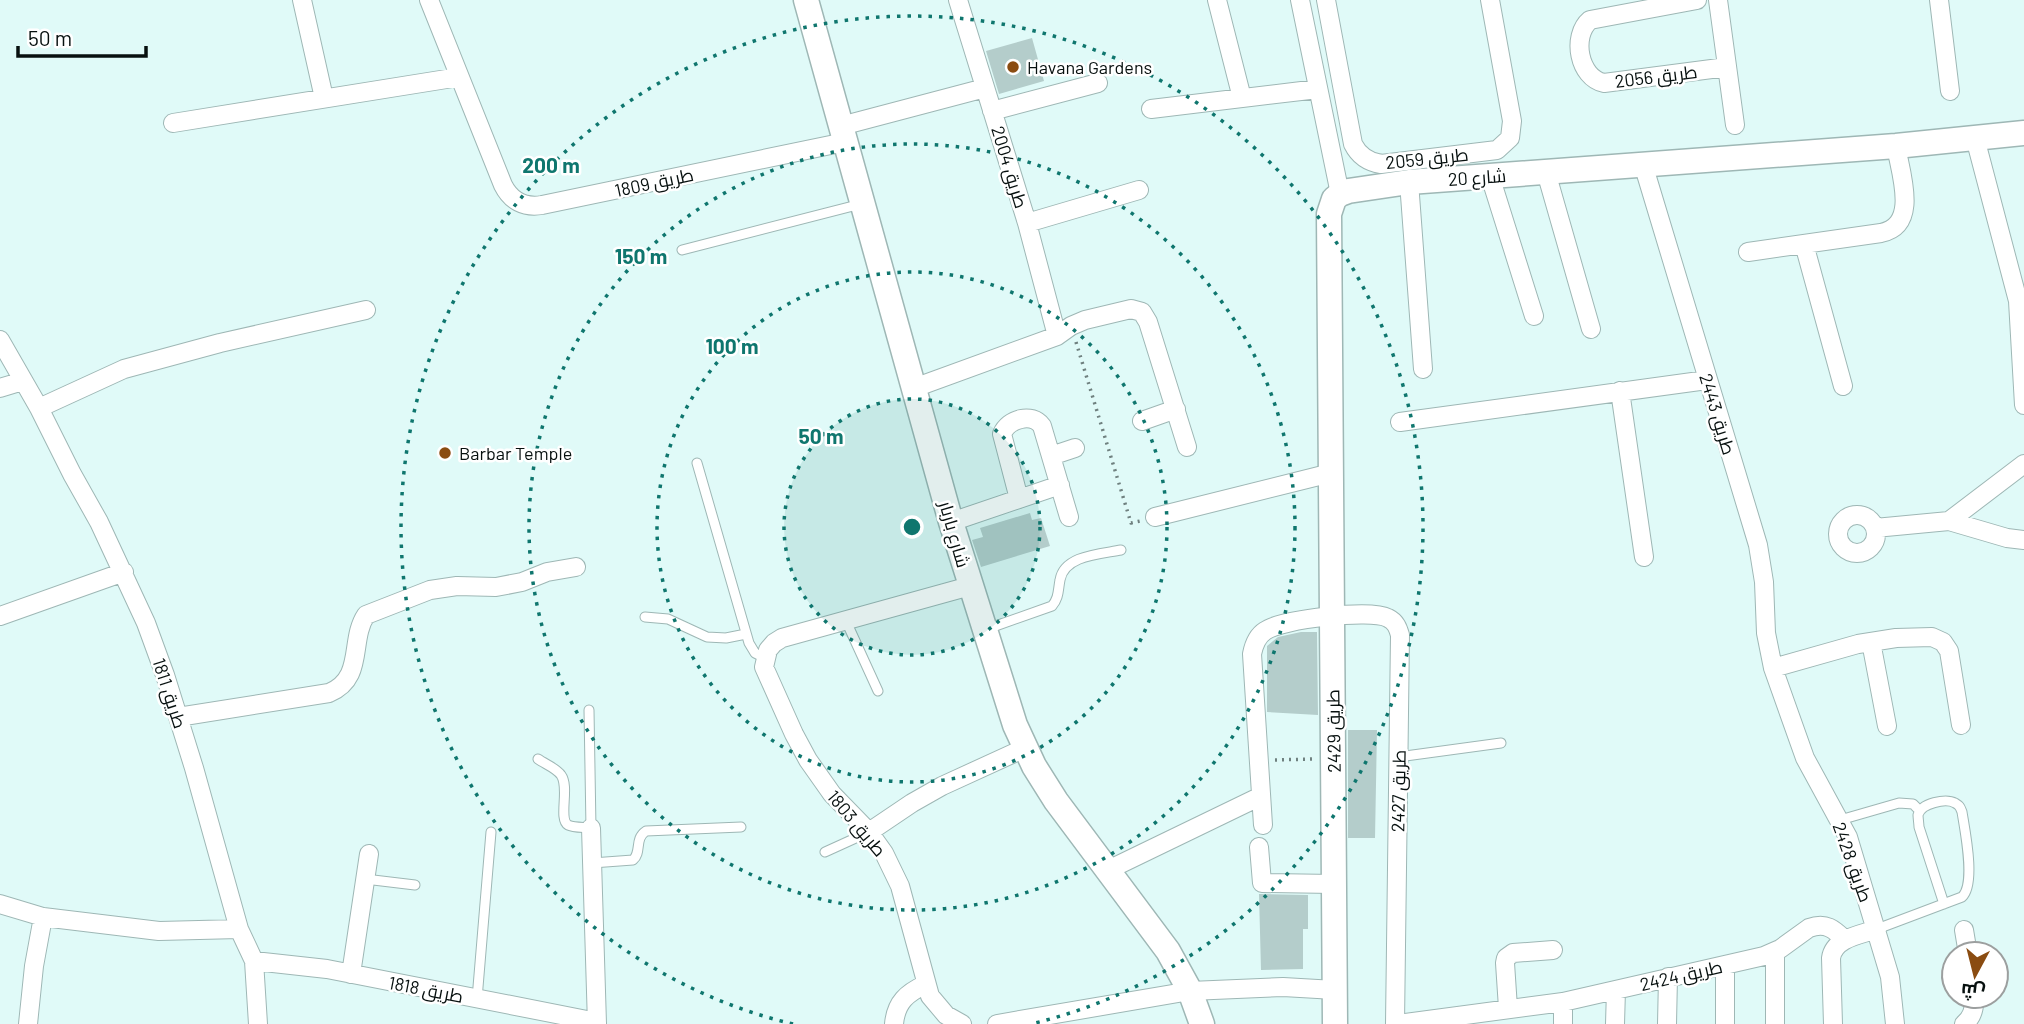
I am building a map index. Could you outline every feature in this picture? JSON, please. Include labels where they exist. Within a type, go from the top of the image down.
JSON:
[{"type":"street","points":[[302,0],[324,98]]},
{"type":"street","name":"طريق 1809","points":[[429,0],[506,191],[515,201],[528,206],[542,205],[843,134],[985,88]]},
{"type":"street","name":"شارع باربار","points":[[806,0],[951,522],[1006,701],[1025,748],[1056,801],[1161,941],[1190,991],[1202,1024]]},
{"type":"street","name":"طريق 2004","points":[[958,0],[1027,223],[1064,331]]},
{"type":"street","points":[[1217,0],[1242,98]]},
{"type":"street","points":[[1155,517],[1331,473],[1329,215],[1334,200],[1340,194],[1300,0]]},
{"type":"street","name":"طريق 2059","points":[[1325,0],[1353,144],[1361,156],[1381,164],[1497,150],[1510,138],[1513,121],[1490,0]]},
{"type":"street","name":"طريق 2056","points":[[1697,0],[1590,20],[1582,28],[1579,39],[1584,68],[1594,80],[1604,83],[1727,67]]},
{"type":"street","points":[[1718,0],[1735,125]]},
{"type":"street","points":[[1939,0],[1950,92]]},
{"type":"street","points":[[173,123],[459,77]]},
{"type":"street","points":[[992,111],[1098,83]]},
{"type":"street","points":[[1151,108],[1318,89]]},
{"type":"street","name":"شارع 20","points":[[1340,194],[1409,182],[1896,146],[2024,133]]},
{"type":"street","points":[[1975,138],[2018,300],[2024,405]]},
{"type":"street","points":[[1748,252],[1893,229],[1902,220],[1905,208],[1896,146]]},
{"type":"street","name":"طريق 2443","points":[[1643,163],[1761,557],[1766,632],[1773,668]]},
{"type":"street","points":[[1546,172],[1591,329]]},
{"type":"street","points":[[1490,176],[1534,316]]},
{"type":"street","points":[[1409,182],[1423,369]]},
{"type":"street","points":[[1027,223],[1139,190]]},
{"type":"street","points":[[1804,244],[1843,386]]},
{"type":"street","points":[[914,388],[1064,331],[1085,320],[1132,309],[1142,312],[1148,321],[1187,447]]},
{"type":"street","points":[[39,408],[124,369],[220,343],[366,310]]},
{"type":"street","name":"طريق 1811","points":[[0,340],[39,408],[124,572],[150,636],[178,717],[239,929],[254,961],[258,1024]]},
{"type":"street","points":[[1400,422],[1707,380]]},
{"type":"street","points":[[0,388],[23,381]]},
{"type":"street","points":[[1620,391],[1644,557]]},
{"type":"street","points":[[1142,421],[1176,409]]},
{"type":"street","points":[[1019,499],[1002,438],[1003,430],[1009,423],[1034,418],[1042,426],[1069,517]]},
{"type":"street","points":[[1051,456],[1074,448]]},
{"type":"street","points":[[1949,521],[2024,464]]},
{"type":"street","name":"طريق 2429","points":[[1331,473],[1335,1024]]},
{"type":"street","points":[[951,522],[1060,485]]},
{"type":"street","points":[[1875,528],[1949,521],[2007,538],[2024,540]]},
{"type":"street","points":[[178,717],[329,693],[338,689],[351,673],[361,622],[366,615],[430,590],[457,586],[496,587],[522,582],[547,572],[576,567]]},
{"type":"street","points":[[0,616],[124,572]]},
{"type":"street","points":[[765,658],[768,650],[782,638],[970,586]]},
{"type":"street","points":[[1263,825],[1252,653],[1262,633],[1276,626],[1332,615]]},
{"type":"street","name":"طريق 2427","points":[[1332,615],[1382,616],[1392,621],[1399,630],[1396,1024]]},
{"type":"street","points":[[1773,668],[1871,642],[1932,637],[1942,642],[1951,656],[1961,726]]},
{"type":"street","points":[[1871,642],[1887,726]]},
{"type":"street","name":"طريق 1803","points":[[765,658],[767,676],[808,760],[832,794],[869,832],[884,853],[900,886],[926,984],[937,1006],[954,1023]]},
{"type":"street","name":"طريق 2428","points":[[1773,668],[1805,758],[1848,837],[1890,977],[1895,1024]]},
{"type":"street","points":[[869,832],[942,786],[1025,748]]},
{"type":"street","points":[[1108,870],[1261,796]]},
{"type":"street","points":[[591,828],[597,1023]]},
{"type":"street","points":[[1259,848],[1262,883],[1335,884]]},
{"type":"street","points":[[351,974],[369,854]]},
{"type":"street","points":[[0,904],[43,917],[159,931],[239,929]]},
{"type":"street","points":[[28,1024],[34,966],[43,917]]},
{"type":"street","name":"طريق 2424","points":[[1396,1024],[1506,1014],[1725,965],[1775,952],[1815,926],[1835,929],[1845,940]]},
{"type":"street","points":[[1833,1024],[1832,953],[1836,945],[1845,940],[1877,929]]},
{"type":"street","points":[[1964,930],[1966,940]]},
{"type":"street","points":[[1506,1014],[1506,958],[1513,953],[1553,950]]},
{"type":"street","points":[[1775,952],[1775,1024]]},
{"type":"street","name":"طريق 1818","points":[[254,961],[303,965],[597,1023]]},
{"type":"street","points":[[1725,965],[1725,1024]]},
{"type":"street","points":[[1667,1024],[1668,978]]},
{"type":"street","points":[[894,1024],[895,1012],[904,996],[926,984]]},
{"type":"street","points":[[997,1024],[1049,1020],[1190,991],[1283,987],[1335,990]]},
{"type":"street","points":[[1615,1024],[1616,990]]},
{"type":"street","points":[[1563,1002],[1563,1024]]},
{"type":"lane","points":[[681,250],[862,203]]},
{"type":"lane","name":"طريق 1803","points":[[697,463],[746,635],[751,649],[765,658]]},
{"type":"lane","points":[[984,630],[1052,606],[1058,598],[1061,574],[1070,563],[1121,550]]},
{"type":"lane","points":[[645,617],[668,619],[707,637],[746,635]]},
{"type":"lane","points":[[846,621],[878,691]]},
{"type":"lane","points":[[538,760],[563,777],[566,787],[566,823],[591,828],[589,710]]},
{"type":"lane","points":[[1398,757],[1501,743]]},
{"type":"lane","points":[[1877,929],[1944,904],[1962,897],[1968,889],[1962,812],[1960,806],[1953,802],[1938,802],[1925,807],[1918,816],[1919,827],[1944,904]]},
{"type":"lane","points":[[1840,820],[1899,803],[1913,804],[1920,811]]},
{"type":"lane","points":[[592,863],[633,860],[637,856],[639,838],[646,831],[741,827]]},
{"type":"lane","points":[[477,999],[491,832]]},
{"type":"lane","points":[[825,852],[869,832]]},
{"type":"lane","points":[[365,878],[415,885]]},
{"type":"path","points":[[1064,331],[1131,523],[1155,517]]},
{"type":"path","points":[[1259,760],[1334,759]]},
{"type":"building","name":"Havana Gardens","points":[[1032,38],[1044,81],[999,94],[986,51]]},
{"type":"building","points":[[1030,513],[1032,520],[1041,518],[1050,546],[981,567],[972,540],[983,537],[980,528]]},
{"type":"building","points":[[1317,632],[1318,715],[1267,712],[1267,646],[1278,637]]},
{"type":"building","points":[[1348,730],[1377,730],[1375,838],[1348,838]]},
{"type":"building","points":[[1259,894],[1308,895],[1308,929],[1303,929],[1303,969],[1261,970]]},
{"type":"place","name":"Havana Gardens","points":[[1013,67]]},
{"type":"place","name":"Barbar Temple","points":[[445,453]]}]
